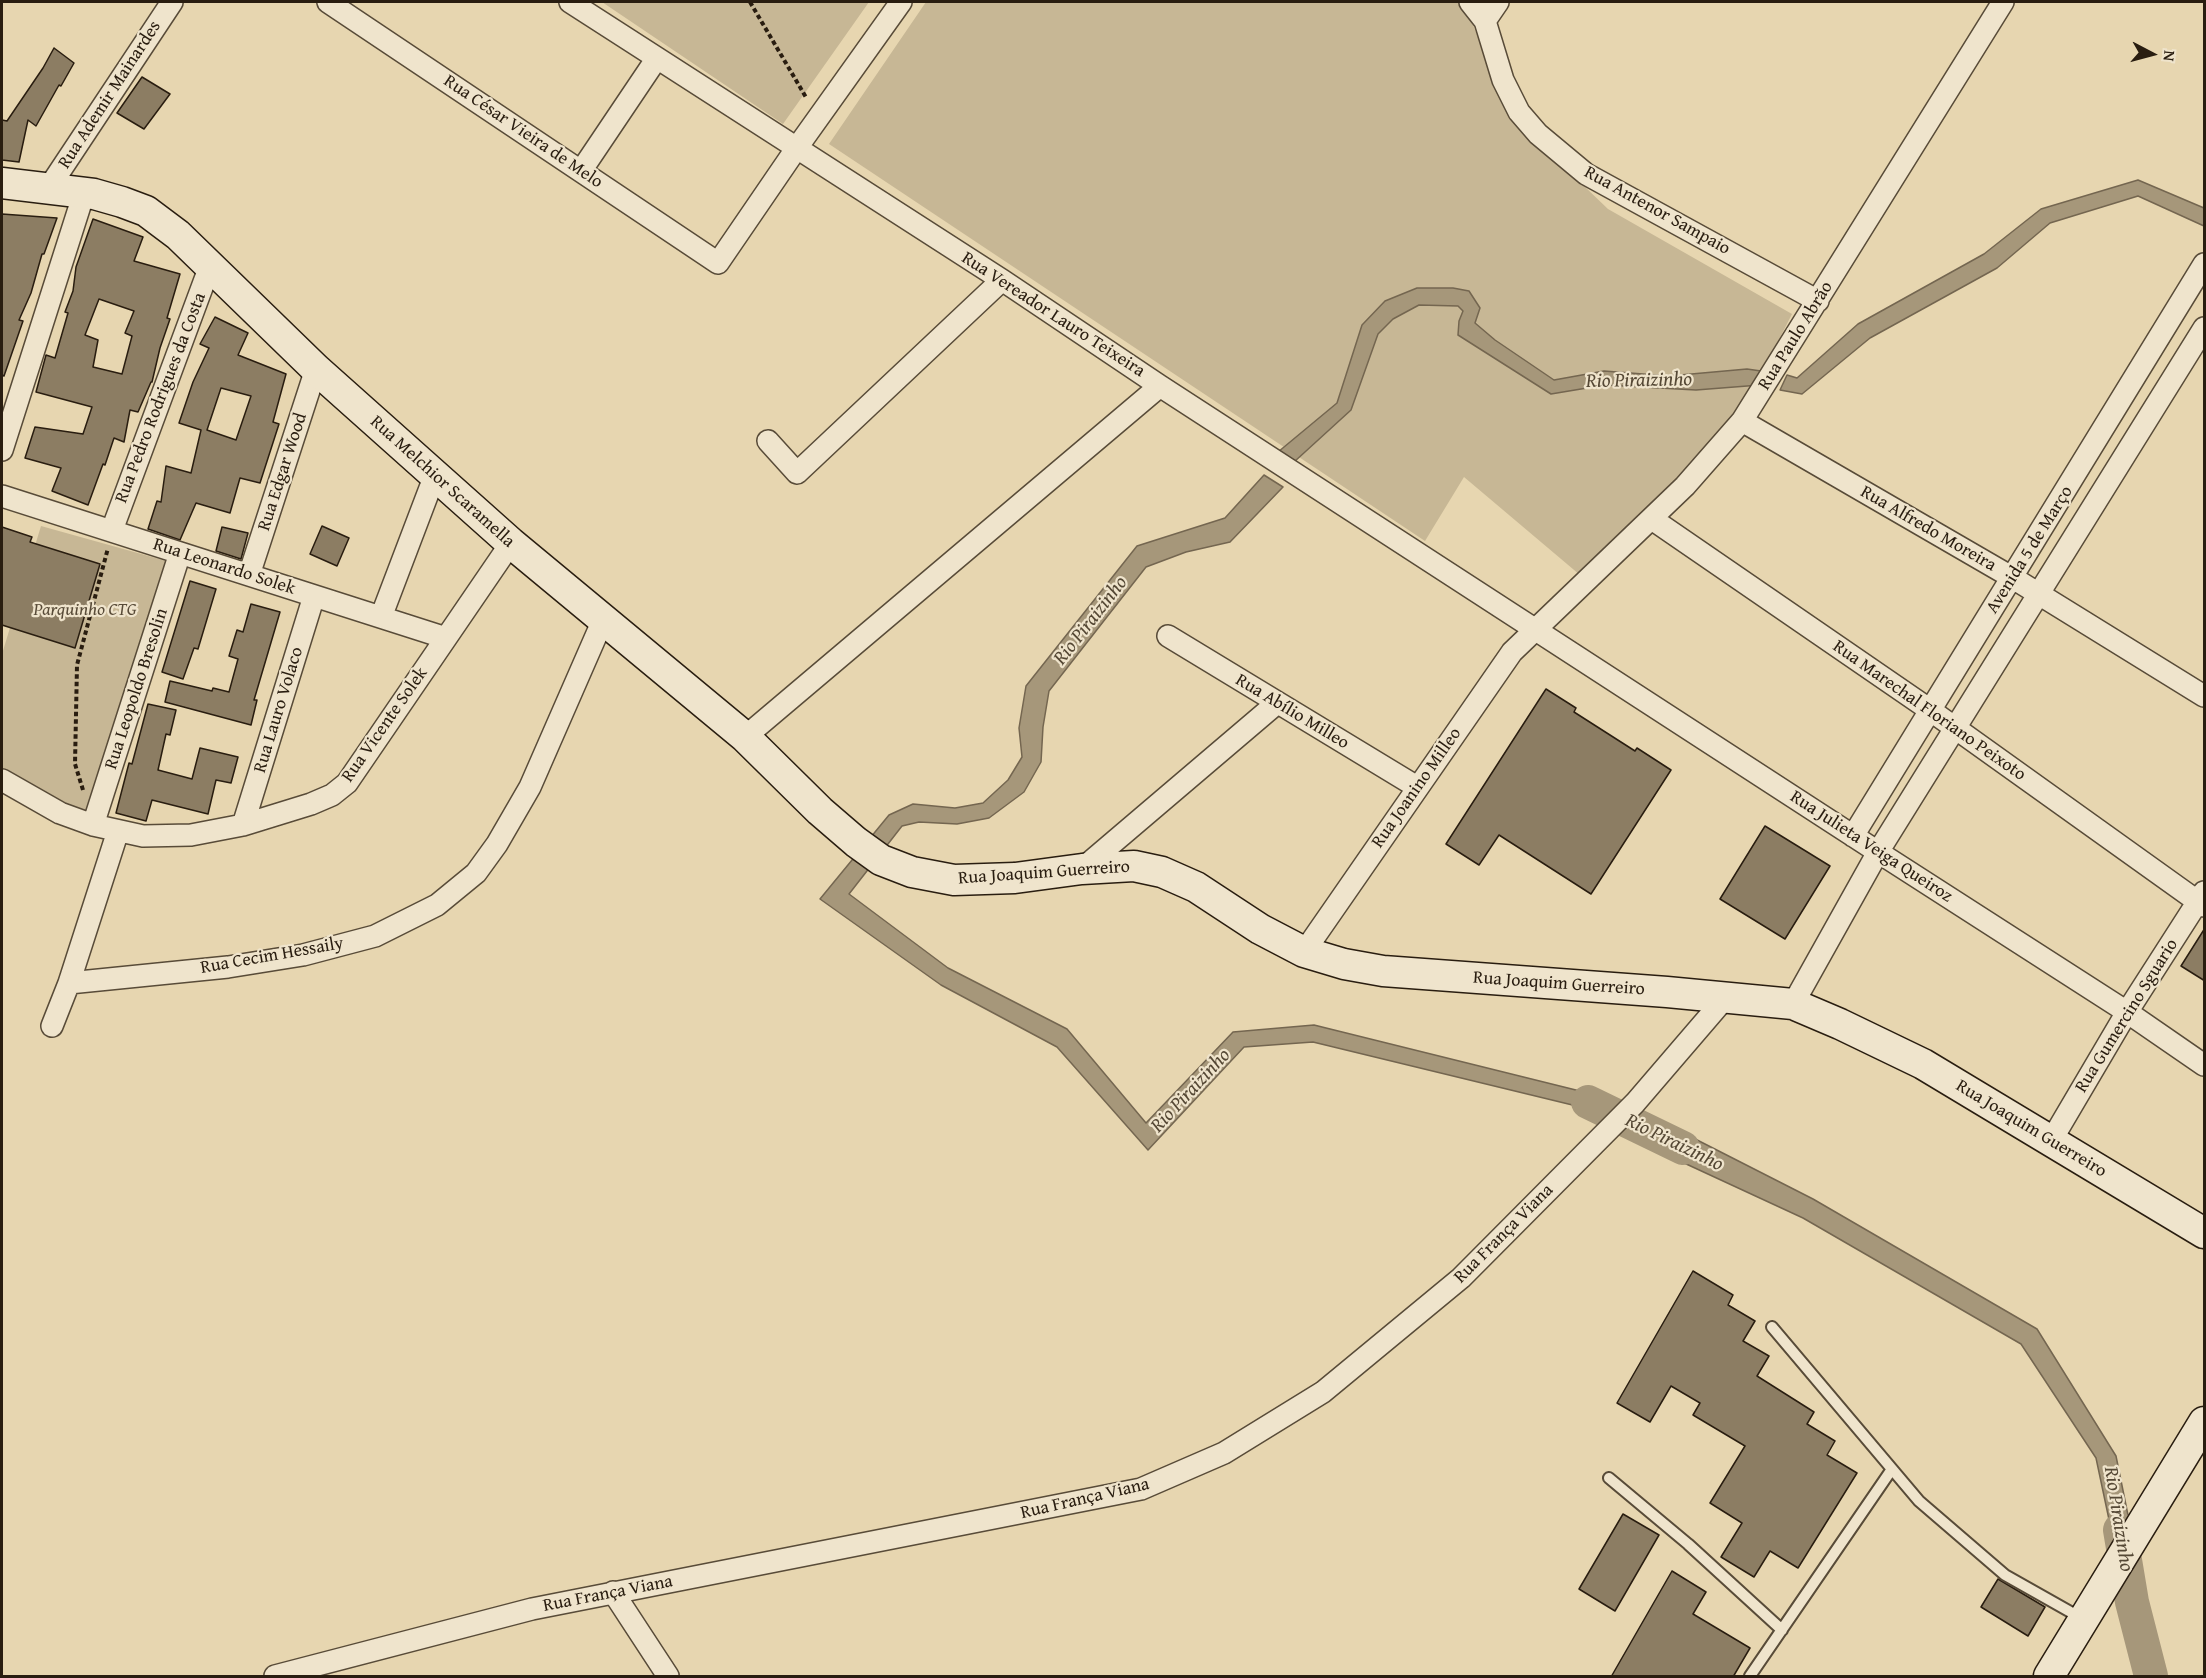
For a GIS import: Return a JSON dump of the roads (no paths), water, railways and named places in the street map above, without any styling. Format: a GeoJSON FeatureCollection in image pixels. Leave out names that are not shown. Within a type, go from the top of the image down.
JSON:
{"type":"FeatureCollection","features":[{"type":"Feature","properties":{"kind":"street","name":"Rua Ademir Mainardes"},"geometry":{"type":"LineString","coordinates":[[48,189],[172,2]]}},
{"type":"Feature","properties":{"kind":"street","name":"Rua César Vieira de Melo"},"geometry":{"type":"LineString","coordinates":[[328,2],[718,263],[796,149]]}},
{"type":"Feature","properties":{"kind":"street","name":"Rua Vereador Lauro Teixeira"},"geometry":{"type":"LineString","coordinates":[[570,2],[1002,280],[1160,386],[1536,630]]}},
{"type":"Feature","properties":{"kind":"street"},"geometry":{"type":"LineString","coordinates":[[796,149],[901,2]]}},
{"type":"Feature","properties":{"kind":"street","name":"Rua Antenor Sampaio"},"geometry":{"type":"LineString","coordinates":[[1470,2],[1485,21],[1503,80],[1519,112],[1538,134],[1586,174],[1818,301]]}},
{"type":"Feature","properties":{"kind":"street"},"geometry":{"type":"LineString","coordinates":[[1485,21],[1498,2]]}},
{"type":"Feature","properties":{"kind":"street","name":"Rua Paulo Abrão"},"geometry":{"type":"LineString","coordinates":[[1536,630],[1685,486],[1742,422],[2003,2]]}},
{"type":"Feature","properties":{"kind":"street"},"geometry":{"type":"LineString","coordinates":[[581,171],[657,58]]}},
{"type":"Feature","properties":{"kind":"street","name":"Rua Melchior Scaramella"},"geometry":{"type":"LineString","coordinates":[[2,183],[84,193],[122,202],[146,211],[178,235],[316,369],[511,543],[745,737],[856,843]]}},
{"type":"Feature","properties":{"kind":"street"},"geometry":{"type":"LineString","coordinates":[[2,450],[84,193]]}},
{"type":"Feature","properties":{"kind":"street","name":"Avenida 5 de Março"},"geometry":{"type":"LineString","coordinates":[[1853,836],[2205,264]]}},
{"type":"Feature","properties":{"kind":"street","name":"Rua Pedro Rodrigues da Costa"},"geometry":{"type":"LineString","coordinates":[[112,530],[210,266]]}},
{"type":"Feature","properties":{"kind":"street"},"geometry":{"type":"LineString","coordinates":[[768,441],[797,473],[1002,280]]}},
{"type":"Feature","properties":{"kind":"street","name":"Avenida 5 de Março"},"geometry":{"type":"LineString","coordinates":[[1793,1004],[1878,852],[2205,328]]}},
{"type":"Feature","properties":{"kind":"street"},"geometry":{"type":"LineString","coordinates":[[2162,334],[2191,350]]}},
{"type":"Feature","properties":{"kind":"street","name":"Rua Edgar Wood"},"geometry":{"type":"LineString","coordinates":[[249,575],[316,369]]}},
{"type":"Feature","properties":{"kind":"street"},"geometry":{"type":"LineString","coordinates":[[745,737],[1160,386]]}},
{"type":"Feature","properties":{"kind":"street","name":"Rua Alfredo Moreira"},"geometry":{"type":"LineString","coordinates":[[1742,422],[2013,578],[2205,696]]}},
{"type":"Feature","properties":{"kind":"street"},"geometry":{"type":"LineString","coordinates":[[381,617],[435,475]]}},
{"type":"Feature","properties":{"kind":"street","name":"Rua Leonardo Solek"},"geometry":{"type":"LineString","coordinates":[[2,496],[446,638]]}},
{"type":"Feature","properties":{"kind":"street","name":"Rua Marechal Floriano Peixoto"},"geometry":{"type":"LineString","coordinates":[[1652,519],[2202,900]]}},
{"type":"Feature","properties":{"kind":"street","name":"Rua Vicente Solek"},"geometry":{"type":"LineString","coordinates":[[2,780],[60,813],[93,825],[143,836],[191,835],[243,825],[311,804],[332,795],[347,783],[511,543]]}},
{"type":"Feature","properties":{"kind":"street","name":"Rua Leopoldo Bresolin"},"geometry":{"type":"LineString","coordinates":[[93,825],[180,553]]}},
{"type":"Feature","properties":{"kind":"street","name":"Rua Lauro Volaco"},"geometry":{"type":"LineString","coordinates":[[243,825],[314,596]]}},
{"type":"Feature","properties":{"kind":"street","name":"Rua Cecim Hessaily"},"geometry":{"type":"LineString","coordinates":[[69,983],[228,967],[303,955],[375,936],[437,904],[476,873],[498,844],[530,787],[603,620]]}},
{"type":"Feature","properties":{"kind":"street","name":"Rua Joanino Milleo"},"geometry":{"type":"LineString","coordinates":[[1304,952],[1512,652],[1536,630]]}},
{"type":"Feature","properties":{"kind":"street","name":"Rua Julieta Veiga Queiroz"},"geometry":{"type":"LineString","coordinates":[[1536,630],[2127,1012],[2205,1065]]}},
{"type":"Feature","properties":{"kind":"street","name":"Rua Abílio Milleo"},"geometry":{"type":"LineString","coordinates":[[1168,636],[1417,787]]}},
{"type":"Feature","properties":{"kind":"street"},"geometry":{"type":"LineString","coordinates":[[1082,868],[1278,703]]}},
{"type":"Feature","properties":{"kind":"street"},"geometry":{"type":"LineString","coordinates":[[52,1026],[69,983],[118,831]]}},
{"type":"Feature","properties":{"kind":"street","name":"Rua Joaquim Guerreiro"},"geometry":{"type":"LineString","coordinates":[[856,843],[881,860],[912,872],[954,880],[1015,878],[1082,868],[1134,866],[1162,872],[1196,887],[1260,929],[1304,952],[1344,964],[1383,971],[1793,1004],[1923,1064],[2205,1233]]}},
{"type":"Feature","properties":{"kind":"street","name":"Rua Gumercino Sguario"},"geometry":{"type":"LineString","coordinates":[[2051,1141],[2127,1012],[2202,900]]}},
{"type":"Feature","properties":{"kind":"street","name":"Rua França Viana"},"geometry":{"type":"LineString","coordinates":[[275,1677],[532,1609],[1141,1489],[1224,1453],[1323,1392],[1461,1278],[1635,1103],[1726,997]]}},
{"type":"Feature","properties":{"kind":"street"},"geometry":{"type":"LineString","coordinates":[[2049,1677],[2205,1422]]}},
{"type":"Feature","properties":{"kind":"street"},"geometry":{"type":"LineString","coordinates":[[613,1592],[668,1677]]}},
{"type":"Feature","properties":{"kind":"lane"},"geometry":{"type":"LineString","coordinates":[[1772,1327],[1919,1501],[2005,1575],[2083,1619]]}},
{"type":"Feature","properties":{"kind":"lane"},"geometry":{"type":"LineString","coordinates":[[1750,1677],[1892,1469]]}},
{"type":"Feature","properties":{"kind":"lane"},"geometry":{"type":"LineString","coordinates":[[1609,1478],[1688,1544],[1782,1630]]}},
{"type":"Feature","properties":{"kind":"water"},"geometry":{"type":"Polygon","coordinates":[[[2138,180],[2204,208],[2204,226],[2138,196],[2050,223],[1997,268],[1870,338],[1802,394],[1780,390],[1787,375],[1797,378],[1858,324],[1984,254],[2041,209],[2138,180]]]}},
{"type":"Feature","properties":{"kind":"water"},"geometry":{"type":"Polygon","coordinates":[[[1417,288],[1453,288],[1469,291],[1480,308],[1475,323],[1495,340],[1554,380],[1604,371],[1669,376],[1747,369],[1768,372],[1760,385],[1696,390],[1605,385],[1551,394],[1458,335],[1459,321],[1463,311],[1458,306],[1419,305],[1393,319],[1378,334],[1351,410],[1294,462],[1278,452],[1337,403],[1362,325],[1385,301],[1417,288]]]}},
{"type":"Feature","properties":{"kind":"water"},"geometry":{"type":"Polygon","coordinates":[[[1264,475],[1283,487],[1230,542],[1186,552],[1146,567],[1049,691],[1043,727],[1041,762],[1024,792],[989,818],[957,824],[919,822],[902,826],[849,894],[948,968],[1067,1029],[1146,1123],[1233,1032],[1314,1025],[1596,1095],[1624,1111],[1616,1123],[1593,1110],[1313,1042],[1244,1047],[1148,1150],[1057,1047],[941,985],[820,899],[889,815],[913,804],[955,808],[983,803],[1008,780],[1022,757],[1019,728],[1026,686],[1137,546],[1225,518],[1264,475]]]}},
{"type":"Feature","properties":{"kind":"water"},"geometry":{"type":"Polygon","coordinates":[[[1650,1116],[1813,1199],[2037,1329],[2116,1456],[2130,1525],[2115,1548],[2096,1458],[2021,1344],[1803,1218],[1630,1138],[1650,1116]]]}},
{"type":"Feature","properties":{"kind":"water"},"geometry":{"type":"Polygon","coordinates":[[[2137,1575],[2163,1676],[2140,1676],[2118,1595],[2137,1575]]]}},
{"type":"Feature","properties":{"kind":"waterway","name":"Rio Piraizinho"},"geometry":{"type":"LineString","coordinates":[[1588,1102],[1683,1148]]}},
{"type":"Feature","properties":{"kind":"waterway","name":"Rio Piraizinho"},"geometry":{"type":"LineString","coordinates":[[2120,1530],[2132,1602],[2151,1676]]}},
{"type":"Feature","properties":{"kind":"park label","name":"Parquinho CTG"},"geometry":{"type":"Point","coordinates":[85,610]}}]}
